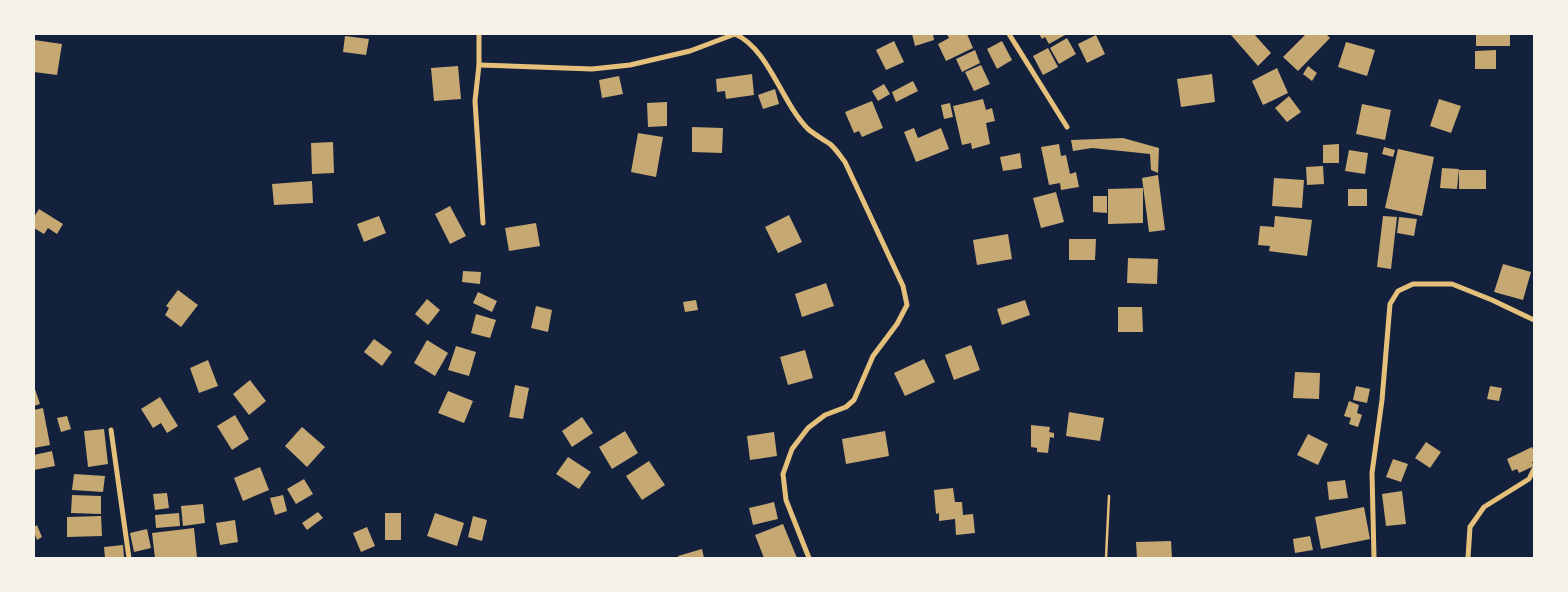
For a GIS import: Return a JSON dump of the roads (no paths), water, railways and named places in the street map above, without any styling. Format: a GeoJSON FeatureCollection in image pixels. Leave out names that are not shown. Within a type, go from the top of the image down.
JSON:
{"type":"FeatureCollection","features":[{"type":"Feature","properties":{"kind":"street"},"geometry":{"type":"LineString","coordinates":[[479,34],[479,65],[475,101],[483,223]]}},
{"type":"Feature","properties":{"kind":"street"},"geometry":{"type":"LineString","coordinates":[[479,65],[592,69],[630,65],[690,51],[735,34],[752,44],[785,98],[808,128],[832,146],[846,162],[903,286],[907,305],[873,356],[854,400],[846,406],[825,415],[808,428],[792,449],[783,474],[786,500],[809,558]]}},
{"type":"Feature","properties":{"kind":"street"},"geometry":{"type":"LineString","coordinates":[[1009,34],[1067,127]]}},
{"type":"Feature","properties":{"kind":"street"},"geometry":{"type":"LineString","coordinates":[[1374,558],[1372,474],[1382,400],[1390,304],[1398,291],[1413,284],[1452,284],[1534,320]]}},
{"type":"Feature","properties":{"kind":"street"},"geometry":{"type":"LineString","coordinates":[[111,430],[129,558]]}},
{"type":"Feature","properties":{"kind":"street"},"geometry":{"type":"LineString","coordinates":[[1468,558],[1470,527],[1484,507],[1529,479],[1534,469]]}}]}
